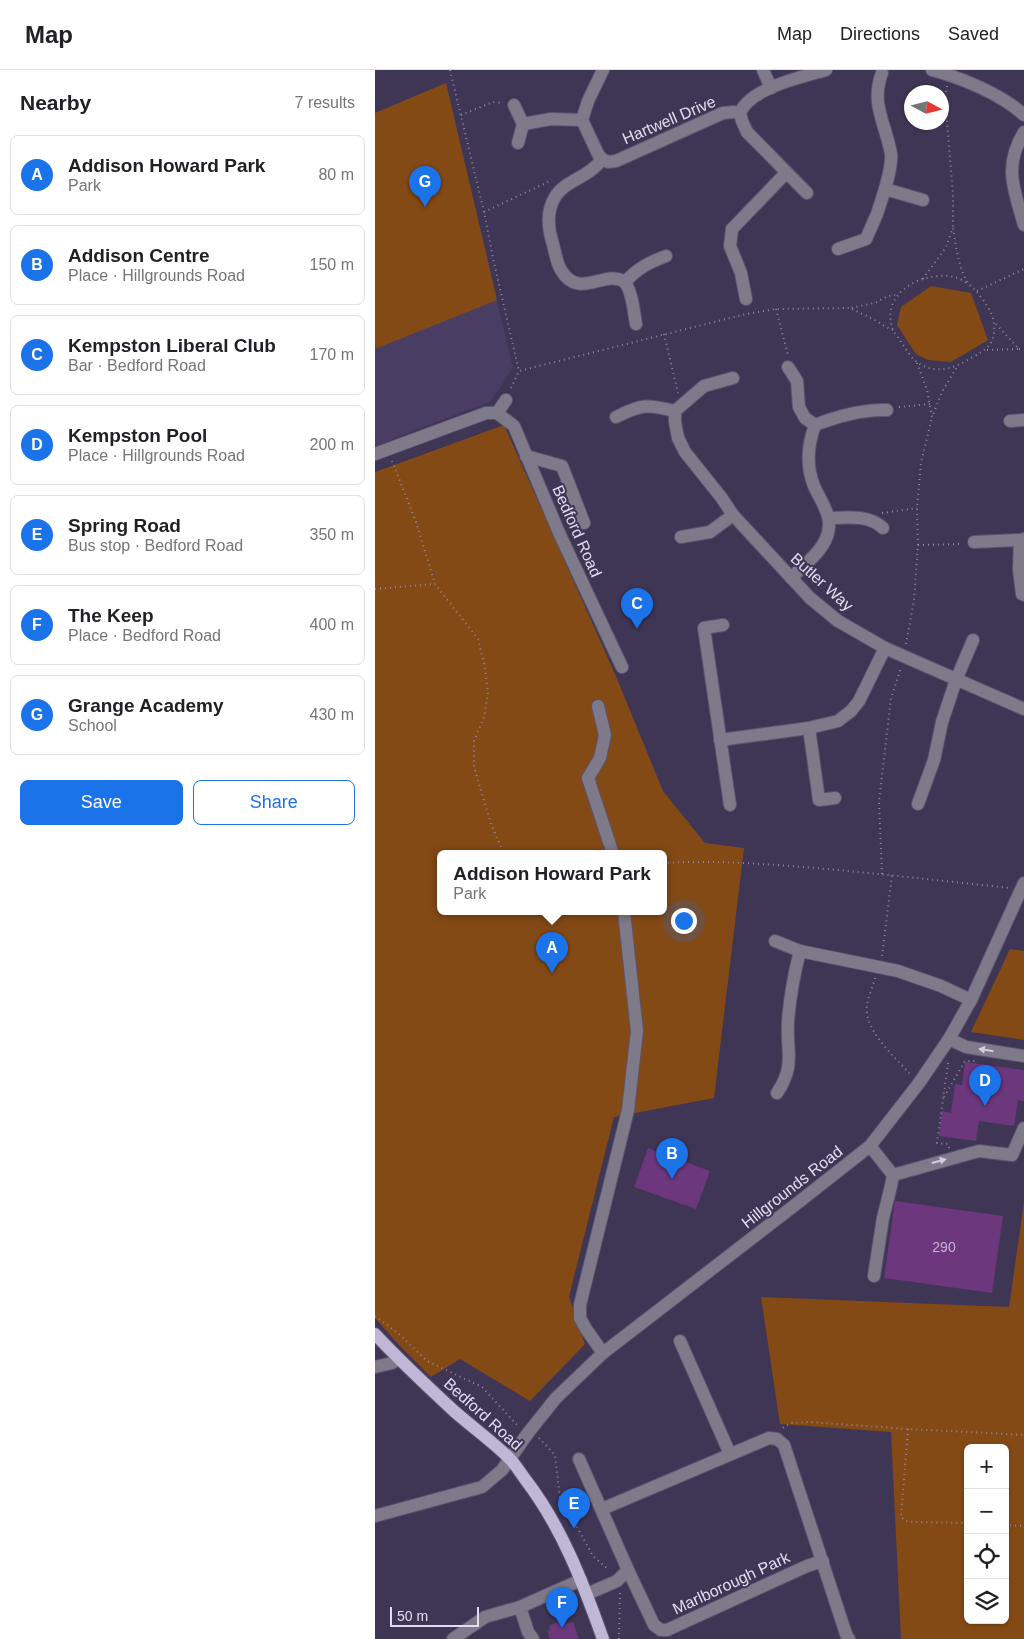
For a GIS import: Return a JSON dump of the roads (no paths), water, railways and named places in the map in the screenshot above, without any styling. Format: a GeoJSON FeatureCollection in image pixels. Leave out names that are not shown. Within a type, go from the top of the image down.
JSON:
{"type":"FeatureCollection","features":[{"type":"Feature","properties":{"kind":"main road","name":"Bedford Road"},"geometry":{"type":"LineString","coordinates":[[375,1334],[398,1358],[509,1459],[538,1496],[553,1520],[581,1580],[603,1639]]}},
{"type":"Feature","properties":{"kind":"street"},"geometry":{"type":"LineString","coordinates":[[603,70],[588,101],[582,120],[602,159],[597,167],[589,173],[563,186],[550,207],[548,220],[560,270],[567,278],[578,283],[591,284],[608,279],[617,279],[625,282],[630,290],[636,324]]}},
{"type":"Feature","properties":{"kind":"street"},"geometry":{"type":"LineString","coordinates":[[763,70],[771,88]]}},
{"type":"Feature","properties":{"kind":"street","name":"Hartwell Drive"},"geometry":{"type":"LineString","coordinates":[[602,159],[608,162],[617,161],[723,113],[740,113],[743,106],[752,98],[771,88],[826,70]]}},
{"type":"Feature","properties":{"kind":"street"},"geometry":{"type":"LineString","coordinates":[[932,70],[949,75],[995,96],[1013,106],[1024,116]]}},
{"type":"Feature","properties":{"kind":"street"},"geometry":{"type":"LineString","coordinates":[[838,249],[866,239],[877,214],[890,171],[891,156],[878,105],[880,71]]}},
{"type":"Feature","properties":{"kind":"street"},"geometry":{"type":"LineString","coordinates":[[514,105],[523,124],[517,143]]}},
{"type":"Feature","properties":{"kind":"street"},"geometry":{"type":"LineString","coordinates":[[740,113],[747,132],[807,193]]}},
{"type":"Feature","properties":{"kind":"street"},"geometry":{"type":"LineString","coordinates":[[523,124],[551,119],[582,120]]}},
{"type":"Feature","properties":{"kind":"street"},"geometry":{"type":"LineString","coordinates":[[1024,132],[1017,145],[1011,171],[1024,225]]}},
{"type":"Feature","properties":{"kind":"street"},"geometry":{"type":"LineString","coordinates":[[746,299],[741,274],[730,246],[729,238],[732,229],[786,172]]}},
{"type":"Feature","properties":{"kind":"street"},"geometry":{"type":"LineString","coordinates":[[885,189],[923,200]]}},
{"type":"Feature","properties":{"kind":"street"},"geometry":{"type":"LineString","coordinates":[[625,282],[644,265],[666,256]]}},
{"type":"Feature","properties":{"kind":"street"},"geometry":{"type":"LineString","coordinates":[[788,367],[797,381],[799,407],[805,418],[815,425]]}},
{"type":"Feature","properties":{"kind":"street"},"geometry":{"type":"LineString","coordinates":[[616,418],[634,408],[652,406],[675,411],[704,386],[733,378]]}},
{"type":"Feature","properties":{"kind":"street"},"geometry":{"type":"LineString","coordinates":[[375,454],[486,413],[497,413],[506,400]]}},
{"type":"Feature","properties":{"kind":"street"},"geometry":{"type":"LineString","coordinates":[[791,578],[818,550],[829,530],[829,518],[825,504],[814,485],[808,460],[810,438],[815,425],[869,405],[887,410]]}},
{"type":"Feature","properties":{"kind":"street","name":"Butler Way"},"geometry":{"type":"LineString","coordinates":[[675,411],[678,438],[685,452],[733,515],[810,598],[838,621],[885,648],[1024,709]]}},
{"type":"Feature","properties":{"kind":"street","name":"Bedford Road"},"geometry":{"type":"LineString","coordinates":[[497,413],[514,426],[560,535],[622,667]]}},
{"type":"Feature","properties":{"kind":"street"},"geometry":{"type":"LineString","coordinates":[[1010,421],[1024,420]]}},
{"type":"Feature","properties":{"kind":"street"},"geometry":{"type":"LineString","coordinates":[[526,456],[562,466],[584,523]]}},
{"type":"Feature","properties":{"kind":"street"},"geometry":{"type":"LineString","coordinates":[[681,537],[710,532],[733,515]]}},
{"type":"Feature","properties":{"kind":"street"},"geometry":{"type":"LineString","coordinates":[[829,518],[862,518],[879,521]]}},
{"type":"Feature","properties":{"kind":"street"},"geometry":{"type":"LineString","coordinates":[[974,542],[1022,539],[1019,569],[1022,594],[1024,595]]}},
{"type":"Feature","properties":{"kind":"street"},"geometry":{"type":"LineString","coordinates":[[723,625],[704,628],[730,804]]}},
{"type":"Feature","properties":{"kind":"street"},"geometry":{"type":"LineString","coordinates":[[918,804],[934,760],[942,722],[956,680],[973,640]]}},
{"type":"Feature","properties":{"kind":"street"},"geometry":{"type":"LineString","coordinates":[[720,740],[809,728],[838,721],[851,711],[859,701],[885,648]]}},
{"type":"Feature","properties":{"kind":"street"},"geometry":{"type":"LineString","coordinates":[[598,706],[605,735],[599,758],[589,778],[612,850]]}},
{"type":"Feature","properties":{"kind":"street"},"geometry":{"type":"LineString","coordinates":[[809,728],[819,800],[835,798]]}},
{"type":"Feature","properties":{"kind":"street","name":"Hillgrounds Road"},"geometry":{"type":"LineString","coordinates":[[375,1516],[482,1487],[502,1470],[528,1432],[557,1398],[603,1353],[870,1146],[919,1084],[949,1039],[971,1000],[1023,887]]}},
{"type":"Feature","properties":{"kind":"street"},"geometry":{"type":"LineString","coordinates":[[603,1353],[580,1318],[580,1305],[628,1110],[637,1030],[623,915]]}},
{"type":"Feature","properties":{"kind":"street"},"geometry":{"type":"LineString","coordinates":[[775,941],[800,951],[898,971],[941,986],[971,1000]]}},
{"type":"Feature","properties":{"kind":"street"},"geometry":{"type":"LineString","coordinates":[[777,1093],[787,1074],[790,1059],[788,1024],[792,988],[800,951]]}},
{"type":"Feature","properties":{"kind":"street"},"geometry":{"type":"LineString","coordinates":[[949,1039],[966,1047],[1024,1056]]}},
{"type":"Feature","properties":{"kind":"street"},"geometry":{"type":"LineString","coordinates":[[893,1176],[979,1151],[1012,1155],[1024,1128]]}},
{"type":"Feature","properties":{"kind":"street"},"geometry":{"type":"LineString","coordinates":[[870,1146],[893,1176],[883,1218],[874,1276]]}},
{"type":"Feature","properties":{"kind":"street"},"geometry":{"type":"LineString","coordinates":[[680,1341],[730,1454]]}},
{"type":"Feature","properties":{"kind":"street"},"geometry":{"type":"LineString","coordinates":[[375,1367],[393,1364],[398,1358]]}},
{"type":"Feature","properties":{"kind":"street"},"geometry":{"type":"LineString","coordinates":[[602,1509],[769,1438],[777,1439],[784,1445],[823,1561],[844,1637]]}},
{"type":"Feature","properties":{"kind":"street","name":"Marlborough Park"},"geometry":{"type":"LineString","coordinates":[[579,1459],[654,1625],[661,1630],[667,1630],[807,1566],[823,1561]]}},
{"type":"Feature","properties":{"kind":"street"},"geometry":{"type":"LineString","coordinates":[[587,1594],[617,1581],[628,1570]]}},
{"type":"Feature","properties":{"kind":"street"},"geometry":{"type":"LineString","coordinates":[[460,1637],[485,1618],[520,1607],[581,1580]]}},
{"type":"Feature","properties":{"kind":"street"},"geometry":{"type":"LineString","coordinates":[[520,1607],[528,1632],[533,1639]]}},
{"type":"Feature","properties":{"kind":"place","name":"Grange Academy"},"geometry":{"type":"Point","coordinates":[425,207]}},
{"type":"Feature","properties":{"kind":"place","name":"Kempston Liberal Club"},"geometry":{"type":"Point","coordinates":[637,629]}},
{"type":"Feature","properties":{"kind":"place","name":"Addison Howard Park"},"geometry":{"type":"Point","coordinates":[552,973]}},
{"type":"Feature","properties":{"kind":"place","name":"Kempston Pool"},"geometry":{"type":"Point","coordinates":[985,1106]}},
{"type":"Feature","properties":{"kind":"place","name":"Addison Centre"},"geometry":{"type":"Point","coordinates":[672,1179]}},
{"type":"Feature","properties":{"kind":"place","name":"Spring Road"},"geometry":{"type":"Point","coordinates":[574,1529]}},
{"type":"Feature","properties":{"kind":"place","name":"The Keep"},"geometry":{"type":"Point","coordinates":[562,1628]}}]}
